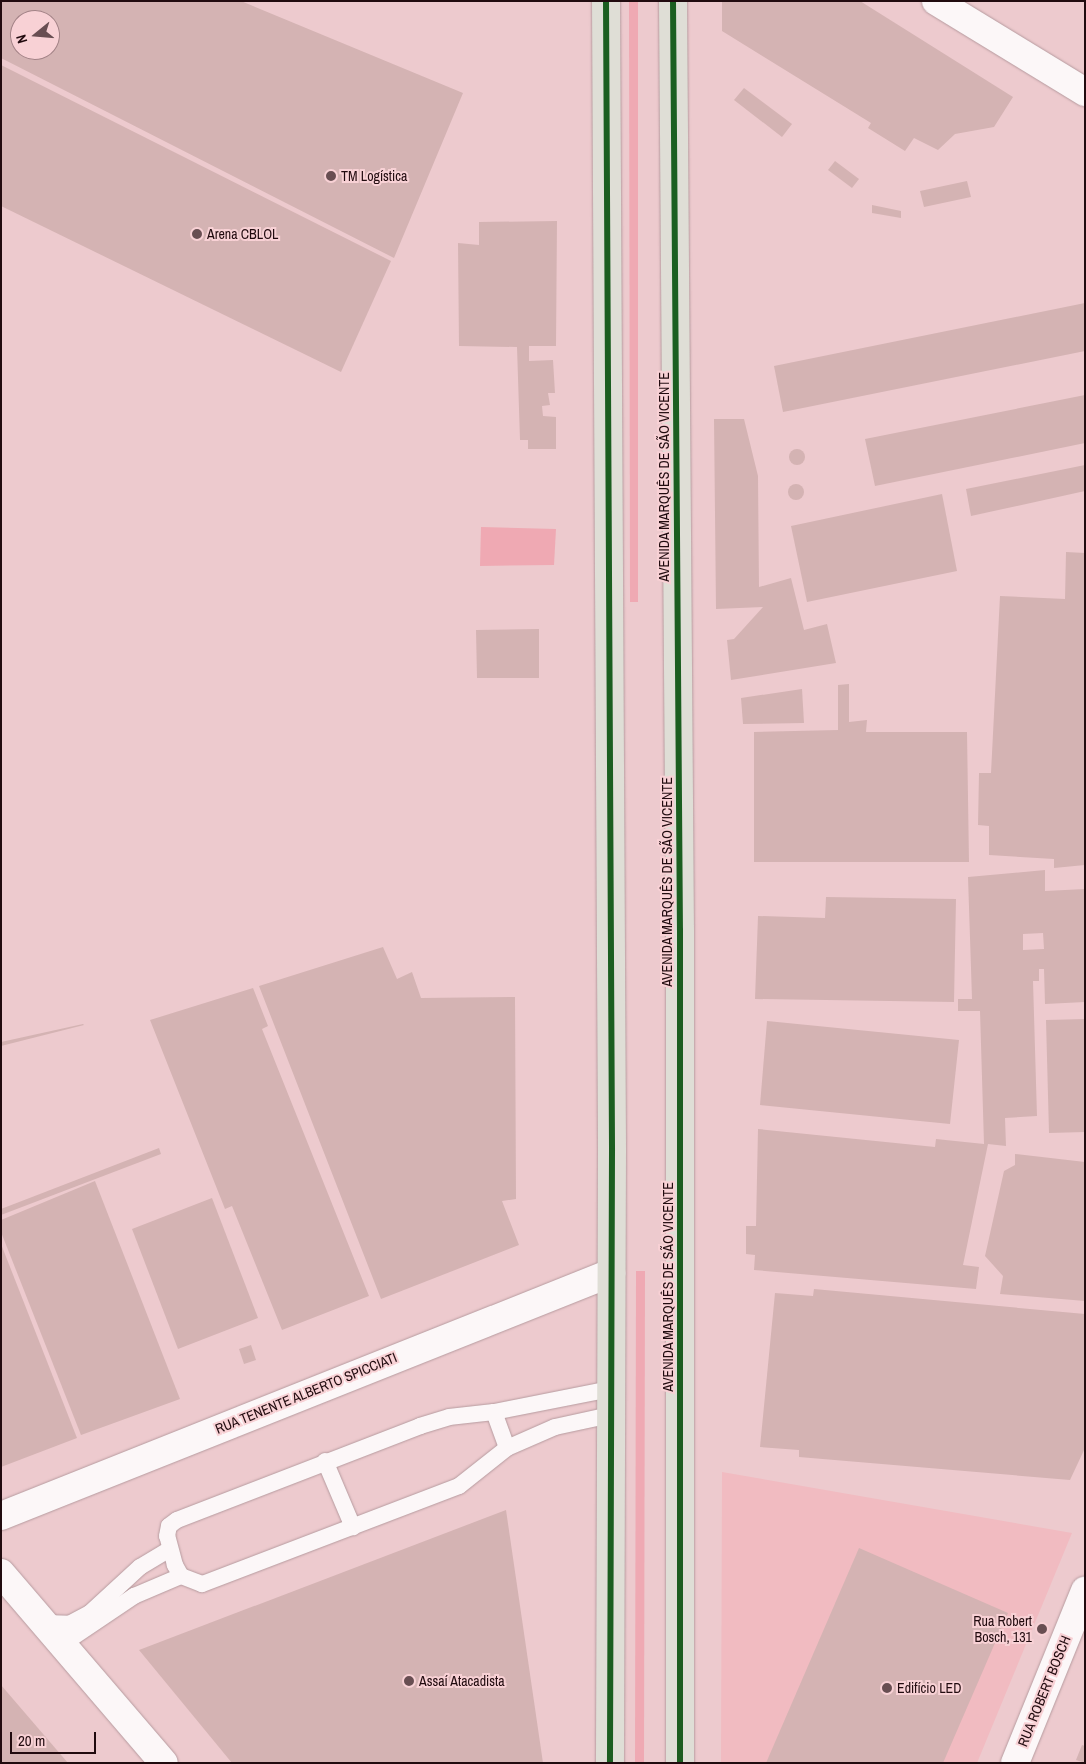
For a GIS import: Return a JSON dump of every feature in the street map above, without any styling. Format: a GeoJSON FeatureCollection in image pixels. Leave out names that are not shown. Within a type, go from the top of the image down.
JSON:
{"type":"FeatureCollection","features":[{"type":"Feature","properties":{"kind":"main road"},"geometry":{"type":"LineString","coordinates":[[606,1],[611,1273],[610,1763]]}},
{"type":"Feature","properties":{"kind":"main road","name":"AVENIDA MARQUÊS DE SÃO VICENTE"},"geometry":{"type":"LineString","coordinates":[[673,1],[680,930],[680,1763]]}},
{"type":"Feature","properties":{"kind":"street"},"geometry":{"type":"LineString","coordinates":[[936,1],[1085,92]]}},
{"type":"Feature","properties":{"kind":"street","name":"RUA TENENTE ALBERTO SPICCIATI"},"geometry":{"type":"LineString","coordinates":[[1,1516],[611,1273]]}},
{"type":"Feature","properties":{"kind":"street"},"geometry":{"type":"LineString","coordinates":[[1,1573],[164,1763]]}},
{"type":"Feature","properties":{"kind":"street","name":"RUA ROBERT BOSCH"},"geometry":{"type":"LineString","coordinates":[[1015,1763],[1085,1591]]}},
{"type":"Feature","properties":{"kind":"lane"},"geometry":{"type":"LineString","coordinates":[[610,1402],[507,1448],[459,1486],[202,1584],[181,1576],[168,1550],[169,1526],[177,1520],[325,1461],[450,1417],[610,1402]]}},
{"type":"Feature","properties":{"kind":"lane"},"geometry":{"type":"LineString","coordinates":[[494,1412],[507,1448]]}},
{"type":"Feature","properties":{"kind":"lane"},"geometry":{"type":"LineString","coordinates":[[325,1461],[353,1527]]}},
{"type":"Feature","properties":{"kind":"lane"},"geometry":{"type":"LineString","coordinates":[[45,1623],[68,1624],[90,1613],[140,1567],[168,1550]]}},
{"type":"Feature","properties":{"kind":"lane"},"geometry":{"type":"LineString","coordinates":[[63,1644],[134,1596],[181,1576]]}},
{"type":"Feature","properties":{"kind":"shaded area"},"geometry":{"type":"Polygon","coordinates":[[[629,1],[638,1],[638,602],[630,602],[629,1]]]}},
{"type":"Feature","properties":{"kind":"shaded area"},"geometry":{"type":"Polygon","coordinates":[[[481,527],[556,529],[554,565],[480,566],[481,527]]]}},
{"type":"Feature","properties":{"kind":"shaded area"},"geometry":{"type":"Polygon","coordinates":[[[636,1271],[645,1271],[644,1763],[635,1763],[636,1271]]]}},
{"type":"Feature","properties":{"kind":"shaded area"},"geometry":{"type":"Polygon","coordinates":[[[722,1472],[1072,1533],[977,1763],[721,1763],[722,1472]]]}},
{"type":"Feature","properties":{"kind":"building","name":"TM Logística"},"geometry":{"type":"Polygon","coordinates":[[[1,1],[241,1],[463,93],[394,258],[1,58],[1,1]]]}},
{"type":"Feature","properties":{"kind":"building"},"geometry":{"type":"Polygon","coordinates":[[[722,1],[860,1],[1013,97],[994,127],[955,134],[938,150],[914,138],[905,151],[868,128],[871,123],[722,31],[722,1]]]}},
{"type":"Feature","properties":{"kind":"building","name":"Arena CBLOL"},"geometry":{"type":"Polygon","coordinates":[[[1,65],[391,261],[341,372],[1,206],[1,65]]]}},
{"type":"Feature","properties":{"kind":"building"},"geometry":{"type":"Polygon","coordinates":[[[744,88],[792,124],[782,137],[734,100],[744,88]]]}},
{"type":"Feature","properties":{"kind":"building"},"geometry":{"type":"Polygon","coordinates":[[[835,161],[859,179],[852,188],[828,170],[835,161]]]}},
{"type":"Feature","properties":{"kind":"building"},"geometry":{"type":"Polygon","coordinates":[[[967,181],[971,197],[924,207],[920,191],[967,181]]]}},
{"type":"Feature","properties":{"kind":"building"},"geometry":{"type":"Polygon","coordinates":[[[872,205],[901,211],[901,218],[872,213],[872,205]]]}},
{"type":"Feature","properties":{"kind":"building"},"geometry":{"type":"Polygon","coordinates":[[[557,221],[556,346],[529,346],[529,361],[553,360],[555,393],[548,393],[550,405],[542,406],[543,416],[556,417],[556,449],[528,449],[528,440],[520,440],[517,347],[459,346],[458,243],[479,245],[479,222],[557,221]]]}},
{"type":"Feature","properties":{"kind":"building"},"geometry":{"type":"Polygon","coordinates":[[[1085,303],[1085,351],[783,412],[774,366],[1085,303]]]}},
{"type":"Feature","properties":{"kind":"building"},"geometry":{"type":"Polygon","coordinates":[[[1085,395],[1085,443],[875,486],[865,439],[1085,395]]]}},
{"type":"Feature","properties":{"kind":"building"},"geometry":{"type":"Polygon","coordinates":[[[714,419],[744,419],[758,476],[759,587],[791,578],[804,630],[827,624],[836,663],[731,680],[727,640],[734,639],[763,607],[716,609],[714,419]]]}},
{"type":"Feature","properties":{"kind":"building"},"geometry":{"type":"Polygon","coordinates":[[[797,449],[805,457],[797,465],[789,457],[797,449]]]}},
{"type":"Feature","properties":{"kind":"building"},"geometry":{"type":"Polygon","coordinates":[[[1085,465],[1085,491],[971,516],[966,489],[1085,465]]]}},
{"type":"Feature","properties":{"kind":"building"},"geometry":{"type":"Polygon","coordinates":[[[796,484],[804,492],[796,500],[788,492],[796,484]]]}},
{"type":"Feature","properties":{"kind":"building"},"geometry":{"type":"Polygon","coordinates":[[[942,494],[957,571],[807,602],[791,526],[942,494]]]}},
{"type":"Feature","properties":{"kind":"building"},"geometry":{"type":"Polygon","coordinates":[[[1066,552],[1085,553],[1085,865],[1054,868],[1054,859],[989,855],[989,826],[978,825],[979,773],[991,773],[1000,596],[1065,599],[1066,552]]]}},
{"type":"Feature","properties":{"kind":"building"},"geometry":{"type":"Polygon","coordinates":[[[539,629],[539,678],[477,678],[476,630],[539,629]]]}},
{"type":"Feature","properties":{"kind":"building"},"geometry":{"type":"Polygon","coordinates":[[[849,684],[849,722],[867,720],[866,732],[967,732],[969,862],[754,862],[754,732],[838,730],[838,685],[849,684]]]}},
{"type":"Feature","properties":{"kind":"building"},"geometry":{"type":"Polygon","coordinates":[[[802,689],[804,723],[743,724],[741,698],[802,689]]]}},
{"type":"Feature","properties":{"kind":"building"},"geometry":{"type":"Polygon","coordinates":[[[1045,870],[1045,891],[1085,889],[1085,1002],[1045,1004],[1044,969],[1039,969],[1039,981],[1033,981],[1037,1116],[1005,1118],[1006,1146],[988,1144],[963,1265],[979,1267],[976,1289],[754,1270],[755,1255],[746,1254],[746,1226],[756,1226],[758,1129],[935,1147],[936,1139],[984,1144],[980,1011],[958,1011],[958,999],[972,999],[968,877],[1045,870]],[[1043,933],[1023,934],[1023,950],[1044,949],[1043,933]]]}},
{"type":"Feature","properties":{"kind":"building"},"geometry":{"type":"Polygon","coordinates":[[[826,897],[956,899],[954,1002],[755,999],[758,916],[825,918],[826,897]]]}},
{"type":"Feature","properties":{"kind":"building"},"geometry":{"type":"Polygon","coordinates":[[[383,947],[397,979],[412,972],[421,998],[515,997],[516,1199],[502,1201],[519,1245],[381,1299],[259,986],[383,947]]]}},
{"type":"Feature","properties":{"kind":"building"},"geometry":{"type":"Polygon","coordinates":[[[253,988],[268,1026],[262,1029],[369,1296],[282,1330],[232,1206],[225,1209],[150,1020],[253,988]]]}},
{"type":"Feature","properties":{"kind":"building"},"geometry":{"type":"Polygon","coordinates":[[[1085,1019],[1085,1132],[1049,1133],[1046,1020],[1085,1019]]]}},
{"type":"Feature","properties":{"kind":"building"},"geometry":{"type":"Polygon","coordinates":[[[767,1021],[959,1040],[950,1124],[760,1105],[767,1021]]]}},
{"type":"Feature","properties":{"kind":"building"},"geometry":{"type":"Polygon","coordinates":[[[84,1025],[1,1046],[1,1042],[84,1025]]]}},
{"type":"Feature","properties":{"kind":"building"},"geometry":{"type":"Polygon","coordinates":[[[159,1148],[161,1154],[1,1215],[1,1209],[159,1148]]]}},
{"type":"Feature","properties":{"kind":"building"},"geometry":{"type":"Polygon","coordinates":[[[1015,1154],[1085,1162],[1085,1301],[1000,1294],[1003,1276],[985,1256],[1004,1171],[1015,1165],[1015,1154]]]}},
{"type":"Feature","properties":{"kind":"building"},"geometry":{"type":"Polygon","coordinates":[[[95,1181],[180,1399],[81,1435],[1,1232],[1,1220],[95,1181]]]}},
{"type":"Feature","properties":{"kind":"building"},"geometry":{"type":"Polygon","coordinates":[[[212,1198],[258,1318],[178,1349],[132,1229],[212,1198]]]}},
{"type":"Feature","properties":{"kind":"building"},"geometry":{"type":"Polygon","coordinates":[[[1,1244],[77,1438],[1,1467],[1,1244]]]}},
{"type":"Feature","properties":{"kind":"building"},"geometry":{"type":"Polygon","coordinates":[[[814,1289],[1085,1314],[1085,1448],[1070,1480],[799,1457],[799,1450],[760,1447],[775,1293],[813,1296],[814,1289]]]}},
{"type":"Feature","properties":{"kind":"building"},"geometry":{"type":"Polygon","coordinates":[[[251,1345],[256,1360],[244,1364],[239,1349],[251,1345]]]}},
{"type":"Feature","properties":{"kind":"building"},"geometry":{"type":"Polygon","coordinates":[[[506,1510],[543,1763],[232,1763],[139,1650],[506,1510]]]}},
{"type":"Feature","properties":{"kind":"building","name":"Edifício LED"},"geometry":{"type":"Polygon","coordinates":[[[859,1548],[1008,1613],[943,1763],[766,1763],[859,1548]]]}},
{"type":"Feature","properties":{"kind":"building"},"geometry":{"type":"Polygon","coordinates":[[[1,1685],[68,1763],[1,1763],[1,1685]]]}},
{"type":"Feature","properties":{"kind":"building"},"geometry":{"type":"Polygon","coordinates":[[[1082,1745],[1085,1746],[1085,1763],[1076,1760],[1082,1745]]]}},
{"type":"Feature","properties":{"kind":"cycle path"},"geometry":{"type":"LineString","coordinates":[[606,1],[612,1151],[610,1763]]}},
{"type":"Feature","properties":{"kind":"cycle path"},"geometry":{"type":"LineString","coordinates":[[673,1],[680,930],[680,1763]]}},
{"type":"Feature","properties":{"kind":"place","name":"TM Logística"},"geometry":{"type":"Point","coordinates":[331,176]}},
{"type":"Feature","properties":{"kind":"place","name":"Arena CBLOL"},"geometry":{"type":"Point","coordinates":[197,234]}},
{"type":"Feature","properties":{"kind":"place","name":"Rua Robert Bosch, 131"},"geometry":{"type":"Point","coordinates":[1042,1629]}},
{"type":"Feature","properties":{"kind":"place","name":"Assaí Atacadista"},"geometry":{"type":"Point","coordinates":[409,1681]}},
{"type":"Feature","properties":{"kind":"place","name":"Edifício LED"},"geometry":{"type":"Point","coordinates":[887,1688]}}]}
